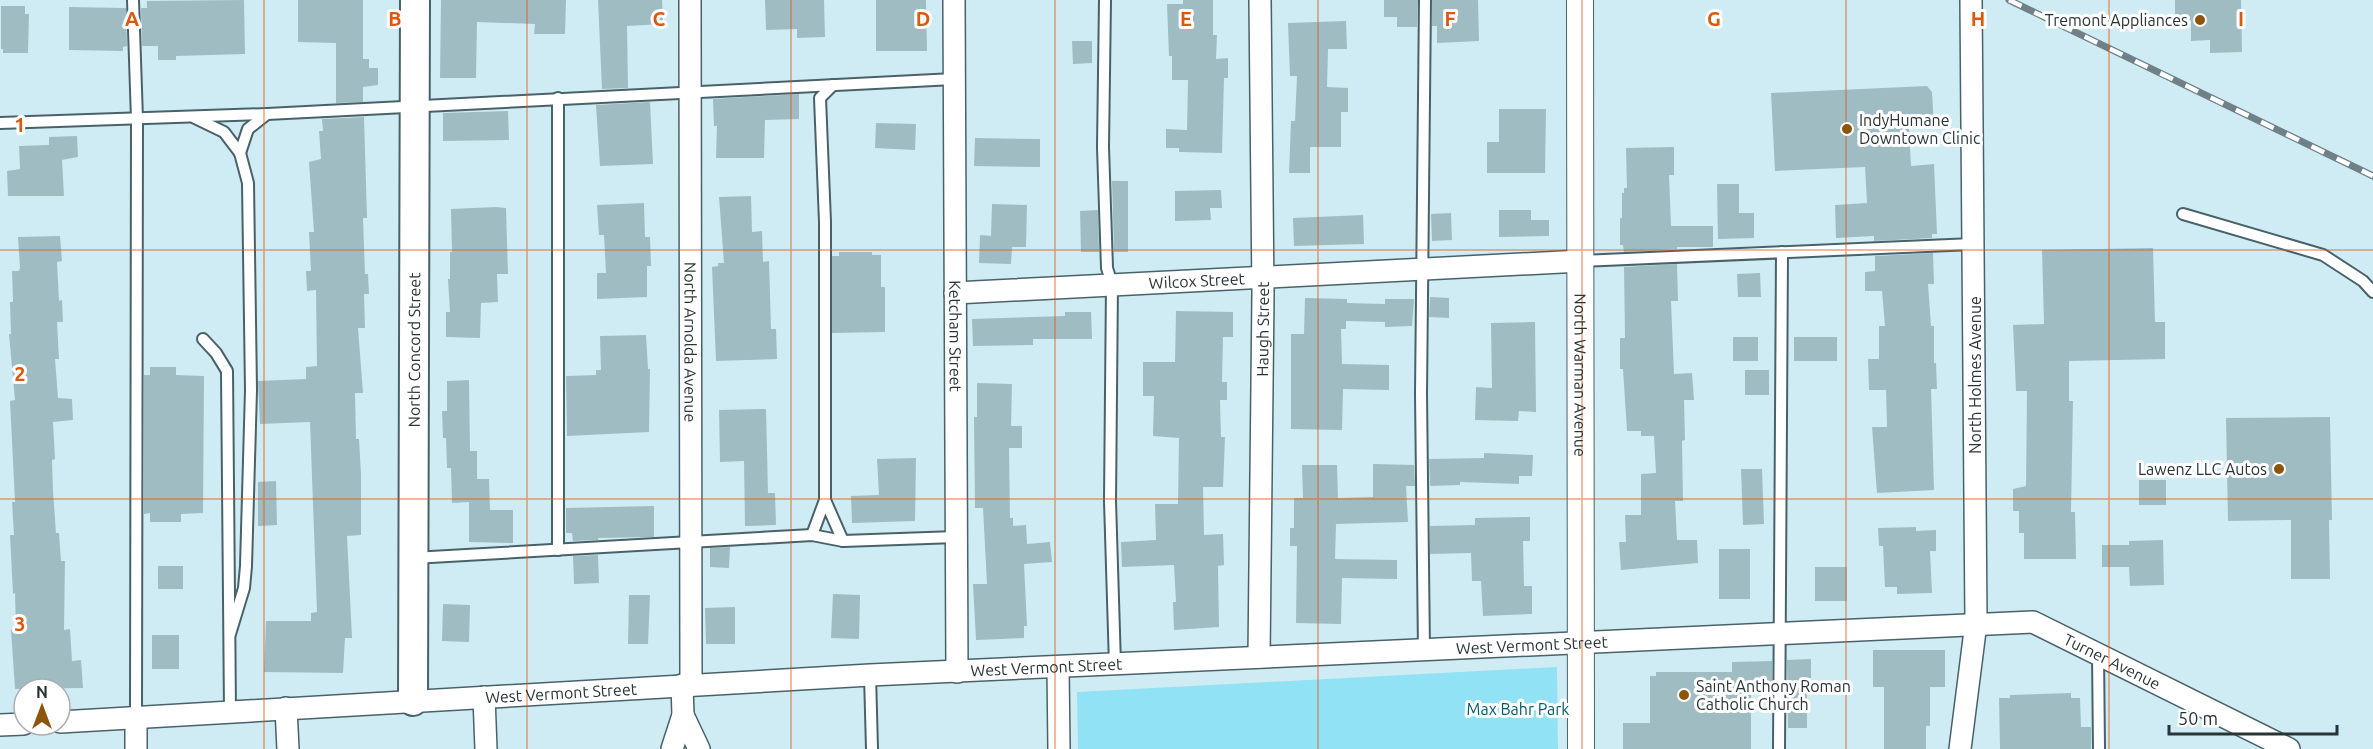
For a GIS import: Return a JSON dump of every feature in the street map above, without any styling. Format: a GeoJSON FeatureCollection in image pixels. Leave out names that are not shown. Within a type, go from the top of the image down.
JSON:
{"type":"FeatureCollection","features":[{"type":"Feature","properties":{"kind":"main road","name":"North Concord Street"},"geometry":{"type":"LineString","coordinates":[[412,701],[415,0]]}},
{"type":"Feature","properties":{"kind":"street","name":"North Arnolda Avenue"},"geometry":{"type":"LineString","coordinates":[[683,715],[690,542],[690,0]]}},
{"type":"Feature","properties":{"kind":"street","name":"Ketcham Street"},"geometry":{"type":"LineString","coordinates":[[954,0],[957,672]]}},
{"type":"Feature","properties":{"kind":"street","name":"Haugh Street"},"geometry":{"type":"LineString","coordinates":[[1260,0],[1263,277],[1260,657]]}},
{"type":"Feature","properties":{"kind":"street","name":"North Warman Avenue"},"geometry":{"type":"LineString","coordinates":[[1580,0],[1581,749]]}},
{"type":"Feature","properties":{"kind":"street","name":"North Holmes Avenue"},"geometry":{"type":"LineString","coordinates":[[1960,749],[1976,623],[1971,0]]}},
{"type":"Feature","properties":{"kind":"street","name":"Wilcox Street"},"geometry":{"type":"LineString","coordinates":[[955,293],[1581,261]]}},
{"type":"Feature","properties":{"kind":"street","name":"West Vermont Street"},"geometry":{"type":"LineString","coordinates":[[72,721],[870,675],[2033,622]]}},
{"type":"Feature","properties":{"kind":"street","name":"Turner Avenue"},"geometry":{"type":"LineString","coordinates":[[2033,622],[2269,744],[2289,749]]}},
{"type":"Feature","properties":{"kind":"street"},"geometry":{"type":"LineString","coordinates":[[1058,667],[1059,749]]}},
{"type":"Feature","properties":{"kind":"street"},"geometry":{"type":"LineString","coordinates":[[484,697],[486,749]]}},
{"type":"Feature","properties":{"kind":"street"},"geometry":{"type":"LineString","coordinates":[[286,708],[288,749]]}},
{"type":"Feature","properties":{"kind":"street"},"geometry":{"type":"LineString","coordinates":[[672,749],[683,715]]}},
{"type":"Feature","properties":{"kind":"street"},"geometry":{"type":"LineString","coordinates":[[683,715],[699,749]]}},
{"type":"Feature","properties":{"kind":"street"},"geometry":{"type":"LineString","coordinates":[[136,717],[136,749]]}},
{"type":"Feature","properties":{"kind":"lane"},"geometry":{"type":"LineString","coordinates":[[133,0],[137,119],[136,717]]}},
{"type":"Feature","properties":{"kind":"lane"},"geometry":{"type":"LineString","coordinates":[[1105,0],[1103,147],[1107,268],[1112,284],[1110,501],[1115,664]]}},
{"type":"Feature","properties":{"kind":"lane"},"geometry":{"type":"LineString","coordinates":[[1424,650],[1421,394],[1425,0]]}},
{"type":"Feature","properties":{"kind":"lane"},"geometry":{"type":"LineString","coordinates":[[0,123],[267,114],[954,79]]}},
{"type":"Feature","properties":{"kind":"lane"},"geometry":{"type":"LineString","coordinates":[[813,535],[825,500],[825,222],[820,98],[832,84]]}},
{"type":"Feature","properties":{"kind":"lane"},"geometry":{"type":"LineString","coordinates":[[558,98],[558,550]]}},
{"type":"Feature","properties":{"kind":"lane"},"geometry":{"type":"LineString","coordinates":[[240,153],[248,129],[267,114]]}},
{"type":"Feature","properties":{"kind":"lane"},"geometry":{"type":"LineString","coordinates":[[192,117],[224,132],[240,153],[248,183],[251,390],[246,566],[244,588],[230,634]]}},
{"type":"Feature","properties":{"kind":"lane"},"geometry":{"type":"LineString","coordinates":[[2183,214],[2323,255],[2363,281],[2373,292]]}},
{"type":"Feature","properties":{"kind":"lane"},"geometry":{"type":"LineString","coordinates":[[1581,261],[1973,244]]}},
{"type":"Feature","properties":{"kind":"lane"},"geometry":{"type":"LineString","coordinates":[[1779,749],[1782,252]]}},
{"type":"Feature","properties":{"kind":"lane"},"geometry":{"type":"LineString","coordinates":[[204,339],[227,371],[230,711]]}},
{"type":"Feature","properties":{"kind":"lane"},"geometry":{"type":"LineString","coordinates":[[825,500],[843,541]]}},
{"type":"Feature","properties":{"kind":"lane"},"geometry":{"type":"LineString","coordinates":[[413,558],[813,535],[843,541],[956,537]]}},
{"type":"Feature","properties":{"kind":"lane"},"geometry":{"type":"LineString","coordinates":[[2098,654],[2099,749]]}},
{"type":"Feature","properties":{"kind":"lane"},"geometry":{"type":"LineString","coordinates":[[870,675],[872,749]]}},
{"type":"Feature","properties":{"kind":"green space","name":"Max Bahr Park"},"geometry":{"type":"Polygon","coordinates":[[[1557,667],[1558,749],[1078,749],[1077,692],[1557,667]]]}},
{"type":"Feature","properties":{"kind":"building"},"geometry":{"type":"Polygon","coordinates":[[[244,0],[245,54],[176,56],[176,60],[158,60],[158,46],[142,46],[141,8],[147,8],[147,1],[244,0]]]}},
{"type":"Feature","properties":{"kind":"building"},"geometry":{"type":"Polygon","coordinates":[[[298,0],[363,0],[363,59],[369,59],[369,68],[378,68],[378,85],[363,87],[363,102],[336,103],[336,43],[298,42],[298,0]]]}},
{"type":"Feature","properties":{"kind":"building"},"geometry":{"type":"Polygon","coordinates":[[[441,0],[566,0],[565,34],[534,34],[535,24],[477,22],[476,78],[440,78],[441,0]]]}},
{"type":"Feature","properties":{"kind":"building"},"geometry":{"type":"Polygon","coordinates":[[[598,0],[662,0],[663,24],[627,26],[628,88],[602,89],[598,0]]]}},
{"type":"Feature","properties":{"kind":"building"},"geometry":{"type":"Polygon","coordinates":[[[765,0],[824,0],[825,37],[797,38],[797,29],[766,30],[765,0]]]}},
{"type":"Feature","properties":{"kind":"building"},"geometry":{"type":"Polygon","coordinates":[[[876,0],[926,0],[927,51],[876,51],[876,0]]]}},
{"type":"Feature","properties":{"kind":"building"},"geometry":{"type":"Polygon","coordinates":[[[1183,0],[1213,0],[1213,35],[1217,35],[1216,59],[1228,58],[1228,78],[1224,78],[1222,153],[1179,152],[1179,148],[1166,148],[1166,129],[1187,130],[1188,80],[1172,80],[1167,4],[1183,4],[1183,0]]]}},
{"type":"Feature","properties":{"kind":"building"},"geometry":{"type":"Polygon","coordinates":[[[1384,0],[1418,0],[1417,27],[1397,27],[1397,17],[1384,17],[1384,0]]]}},
{"type":"Feature","properties":{"kind":"building"},"geometry":{"type":"Polygon","coordinates":[[[1432,0],[1478,0],[1479,41],[1437,43],[1437,26],[1432,26],[1432,0]]]}},
{"type":"Feature","properties":{"kind":"building"},"geometry":{"type":"Polygon","coordinates":[[[2175,0],[2241,0],[2242,52],[2210,53],[2210,40],[2191,41],[2191,20],[2175,21],[2175,0]]]}},
{"type":"Feature","properties":{"kind":"building"},"geometry":{"type":"Polygon","coordinates":[[[1,6],[25,6],[25,14],[29,14],[28,53],[3,53],[1,49],[1,6]]]}},
{"type":"Feature","properties":{"kind":"building"},"geometry":{"type":"Polygon","coordinates":[[[69,7],[126,8],[127,46],[123,47],[123,51],[69,50],[69,7]]]}},
{"type":"Feature","properties":{"kind":"building"},"geometry":{"type":"Polygon","coordinates":[[[1346,21],[1347,49],[1328,49],[1327,87],[1348,88],[1348,112],[1341,112],[1341,147],[1310,147],[1310,173],[1289,173],[1291,121],[1295,121],[1297,76],[1290,76],[1288,23],[1346,21]]]}},
{"type":"Feature","properties":{"kind":"building"},"geometry":{"type":"Polygon","coordinates":[[[1072,41],[1092,41],[1092,63],[1073,64],[1072,41]]]}},
{"type":"Feature","properties":{"kind":"building","name":"IndyHumane Downtown Clinic"},"geometry":{"type":"Polygon","coordinates":[[[1927,86],[1932,92],[1934,128],[1909,129],[1911,166],[1934,164],[1937,234],[1932,234],[1932,238],[1874,241],[1874,236],[1836,238],[1835,205],[1867,203],[1865,167],[1775,171],[1771,93],[1927,86]]]}},
{"type":"Feature","properties":{"kind":"building"},"geometry":{"type":"Polygon","coordinates":[[[799,94],[799,119],[765,120],[764,158],[716,158],[717,126],[714,126],[713,99],[799,94]]]}},
{"type":"Feature","properties":{"kind":"building"},"geometry":{"type":"Polygon","coordinates":[[[650,102],[653,164],[600,166],[596,105],[650,102]]]}},
{"type":"Feature","properties":{"kind":"building"},"geometry":{"type":"Polygon","coordinates":[[[1499,109],[1546,109],[1545,173],[1487,173],[1487,142],[1499,142],[1499,109]]]}},
{"type":"Feature","properties":{"kind":"building"},"geometry":{"type":"Polygon","coordinates":[[[508,111],[509,140],[443,141],[443,113],[508,111]]]}},
{"type":"Feature","properties":{"kind":"building"},"geometry":{"type":"Polygon","coordinates":[[[364,117],[367,218],[363,218],[365,274],[368,274],[369,294],[364,294],[365,328],[358,328],[363,393],[355,393],[356,439],[359,439],[361,474],[361,535],[347,536],[352,638],[345,638],[343,673],[264,672],[266,621],[311,621],[311,613],[317,612],[310,422],[260,424],[258,381],[306,379],[306,367],[317,366],[316,290],[307,291],[306,271],[311,271],[309,232],[314,232],[309,162],[321,159],[319,131],[323,131],[322,119],[364,117]]]}},
{"type":"Feature","properties":{"kind":"building"},"geometry":{"type":"Polygon","coordinates":[[[876,123],[916,124],[915,150],[875,148],[876,123]]]}},
{"type":"Feature","properties":{"kind":"building"},"geometry":{"type":"Polygon","coordinates":[[[77,136],[78,157],[62,160],[64,196],[8,196],[7,171],[20,169],[19,146],[49,145],[49,137],[77,136]]]}},
{"type":"Feature","properties":{"kind":"building"},"geometry":{"type":"Polygon","coordinates":[[[975,138],[1040,139],[1040,167],[974,166],[975,138]]]}},
{"type":"Feature","properties":{"kind":"building"},"geometry":{"type":"Polygon","coordinates":[[[1674,147],[1674,175],[1669,175],[1671,226],[1713,226],[1713,247],[1677,247],[1677,249],[1624,252],[1623,245],[1620,245],[1620,218],[1622,218],[1622,193],[1624,193],[1624,188],[1627,188],[1626,148],[1674,147]]]}},
{"type":"Feature","properties":{"kind":"building"},"geometry":{"type":"Polygon","coordinates":[[[1112,181],[1128,181],[1128,252],[1114,252],[1112,181]]]}},
{"type":"Feature","properties":{"kind":"building"},"geometry":{"type":"Polygon","coordinates":[[[1717,184],[1739,184],[1739,213],[1754,213],[1754,238],[1718,239],[1717,184]]]}},
{"type":"Feature","properties":{"kind":"building"},"geometry":{"type":"Polygon","coordinates":[[[1221,190],[1222,208],[1210,208],[1211,220],[1175,221],[1175,191],[1221,190]]]}},
{"type":"Feature","properties":{"kind":"building"},"geometry":{"type":"Polygon","coordinates":[[[751,196],[752,232],[762,231],[763,262],[769,261],[771,329],[776,329],[777,359],[716,361],[712,267],[718,266],[718,263],[724,263],[719,197],[751,196]]]}},
{"type":"Feature","properties":{"kind":"building"},"geometry":{"type":"Polygon","coordinates":[[[644,203],[645,237],[650,237],[651,266],[647,266],[647,297],[597,299],[597,273],[606,273],[604,235],[599,235],[597,205],[644,203]]]}},
{"type":"Feature","properties":{"kind":"building"},"geometry":{"type":"Polygon","coordinates":[[[992,204],[1027,205],[1026,247],[1012,247],[1011,264],[979,263],[980,235],[991,236],[992,204]]]}},
{"type":"Feature","properties":{"kind":"building"},"geometry":{"type":"Polygon","coordinates":[[[506,208],[508,274],[497,274],[498,302],[481,303],[480,338],[446,337],[446,312],[450,312],[448,279],[450,279],[450,252],[452,252],[451,209],[506,208]]]}},
{"type":"Feature","properties":{"kind":"building"},"geometry":{"type":"Polygon","coordinates":[[[1098,210],[1099,252],[1081,252],[1080,211],[1098,210]]]}},
{"type":"Feature","properties":{"kind":"building"},"geometry":{"type":"Polygon","coordinates":[[[1499,210],[1531,210],[1531,220],[1549,220],[1549,236],[1499,237],[1499,210]]]}},
{"type":"Feature","properties":{"kind":"building"},"geometry":{"type":"Polygon","coordinates":[[[1451,213],[1452,240],[1432,241],[1431,214],[1451,213]]]}},
{"type":"Feature","properties":{"kind":"building"},"geometry":{"type":"Polygon","coordinates":[[[1363,215],[1364,244],[1294,246],[1293,218],[1363,215]]]}},
{"type":"Feature","properties":{"kind":"building"},"geometry":{"type":"Polygon","coordinates":[[[60,236],[62,261],[57,262],[59,301],[62,300],[63,322],[57,322],[59,359],[55,359],[58,398],[72,399],[73,420],[53,422],[55,459],[52,460],[53,491],[56,533],[59,533],[61,561],[65,561],[64,630],[70,629],[72,661],[81,660],[83,688],[72,688],[72,677],[14,677],[11,630],[16,630],[15,593],[13,594],[10,535],[14,535],[12,502],[15,502],[10,401],[15,400],[9,334],[11,334],[10,302],[13,302],[12,271],[19,271],[20,268],[18,237],[60,236]]]}},
{"type":"Feature","properties":{"kind":"building"},"geometry":{"type":"Polygon","coordinates":[[[2153,248],[2155,322],[2165,322],[2165,359],[2069,361],[2069,401],[2073,401],[2071,512],[2075,512],[2076,559],[2024,559],[2024,533],[2019,533],[2019,511],[2013,511],[2013,489],[2026,486],[2027,391],[2016,391],[2013,325],[2044,324],[2042,250],[2153,248]]]}},
{"type":"Feature","properties":{"kind":"building"},"geometry":{"type":"Polygon","coordinates":[[[839,252],[872,252],[872,255],[881,255],[881,287],[885,287],[885,332],[832,333],[832,256],[839,256],[839,252]]]}},
{"type":"Feature","properties":{"kind":"building"},"geometry":{"type":"Polygon","coordinates":[[[1933,253],[1934,284],[1928,284],[1931,326],[1934,326],[1937,389],[1931,389],[1934,490],[1877,493],[1872,427],[1887,427],[1886,390],[1869,390],[1868,359],[1879,359],[1879,326],[1885,326],[1882,291],[1865,291],[1865,272],[1875,271],[1875,256],[1933,253]]]}},
{"type":"Feature","properties":{"kind":"building"},"geometry":{"type":"Polygon","coordinates":[[[1677,264],[1678,301],[1671,301],[1674,374],[1692,373],[1694,400],[1684,400],[1683,501],[1675,501],[1677,540],[1697,540],[1698,563],[1621,570],[1619,542],[1626,542],[1625,515],[1641,515],[1641,474],[1656,473],[1654,436],[1641,436],[1641,431],[1627,431],[1623,369],[1620,369],[1620,338],[1625,338],[1624,267],[1677,264]]]}},
{"type":"Feature","properties":{"kind":"building"},"geometry":{"type":"Polygon","coordinates":[[[1760,273],[1761,297],[1738,297],[1737,274],[1760,273]]]}},
{"type":"Feature","properties":{"kind":"building"},"geometry":{"type":"Polygon","coordinates":[[[1430,297],[1449,298],[1449,318],[1429,317],[1430,297]]]}},
{"type":"Feature","properties":{"kind":"building"},"geometry":{"type":"Polygon","coordinates":[[[1305,298],[1347,299],[1347,303],[1385,304],[1385,299],[1414,299],[1412,326],[1385,327],[1385,322],[1346,321],[1346,329],[1341,329],[1342,364],[1389,365],[1389,390],[1343,389],[1342,430],[1291,429],[1291,334],[1304,334],[1305,298]]]}},
{"type":"Feature","properties":{"kind":"building"},"geometry":{"type":"Polygon","coordinates":[[[1176,311],[1233,312],[1233,337],[1223,337],[1222,382],[1227,382],[1227,400],[1220,400],[1221,437],[1225,437],[1223,487],[1203,487],[1204,535],[1223,534],[1224,565],[1218,566],[1219,627],[1174,630],[1173,602],[1176,602],[1174,565],[1122,567],[1121,542],[1156,540],[1155,504],[1178,504],[1179,438],[1153,436],[1154,396],[1143,396],[1143,362],[1175,362],[1176,311]]]}},
{"type":"Feature","properties":{"kind":"building"},"geometry":{"type":"Polygon","coordinates":[[[1065,312],[1091,312],[1092,339],[1033,339],[1033,345],[973,346],[972,319],[1065,316],[1065,312]]]}},
{"type":"Feature","properties":{"kind":"building"},"geometry":{"type":"Polygon","coordinates":[[[1535,322],[1536,412],[1519,411],[1518,421],[1475,420],[1476,387],[1492,388],[1491,323],[1535,322]]]}},
{"type":"Feature","properties":{"kind":"building"},"geometry":{"type":"Polygon","coordinates":[[[646,335],[648,369],[650,369],[649,432],[567,436],[566,376],[596,375],[596,370],[601,370],[600,336],[646,335]]]}},
{"type":"Feature","properties":{"kind":"building"},"geometry":{"type":"Polygon","coordinates":[[[1733,337],[1758,337],[1758,361],[1733,361],[1733,337]]]}},
{"type":"Feature","properties":{"kind":"building"},"geometry":{"type":"Polygon","coordinates":[[[1794,337],[1837,337],[1837,361],[1794,361],[1794,337]]]}},
{"type":"Feature","properties":{"kind":"building"},"geometry":{"type":"Polygon","coordinates":[[[150,367],[176,367],[176,375],[204,376],[203,513],[181,514],[181,522],[150,522],[150,513],[144,514],[144,375],[150,375],[150,367]]]}},
{"type":"Feature","properties":{"kind":"building"},"geometry":{"type":"Polygon","coordinates":[[[1745,370],[1769,370],[1769,395],[1745,395],[1745,370]]]}},
{"type":"Feature","properties":{"kind":"building"},"geometry":{"type":"Polygon","coordinates":[[[469,380],[470,451],[477,451],[477,479],[489,479],[490,510],[513,510],[513,543],[469,542],[469,502],[452,503],[451,468],[447,468],[442,411],[447,411],[447,381],[469,380]]]}},
{"type":"Feature","properties":{"kind":"building"},"geometry":{"type":"Polygon","coordinates":[[[977,383],[1012,384],[1011,426],[1022,426],[1022,448],[1009,448],[1010,518],[1013,518],[1013,526],[1026,525],[1027,544],[1050,542],[1052,562],[1024,564],[1027,626],[1024,626],[1024,638],[976,640],[973,584],[987,584],[983,508],[975,508],[974,417],[977,417],[977,383]]]}},
{"type":"Feature","properties":{"kind":"building"},"geometry":{"type":"Polygon","coordinates":[[[766,409],[768,493],[775,493],[776,525],[745,526],[744,461],[720,462],[719,410],[766,409]]]}},
{"type":"Feature","properties":{"kind":"building","name":"Lawenz LLC Autos"},"geometry":{"type":"Polygon","coordinates":[[[2330,417],[2332,520],[2329,520],[2330,579],[2291,579],[2291,520],[2228,521],[2226,418],[2330,417]]]}},
{"type":"Feature","properties":{"kind":"building"},"geometry":{"type":"Polygon","coordinates":[[[1484,453],[1533,455],[1532,476],[1519,476],[1519,484],[1460,482],[1460,485],[1430,486],[1429,459],[1484,458],[1484,453]]]}},
{"type":"Feature","properties":{"kind":"building"},"geometry":{"type":"Polygon","coordinates":[[[916,458],[915,521],[852,523],[851,496],[879,495],[877,459],[916,458]]]}},
{"type":"Feature","properties":{"kind":"building"},"geometry":{"type":"Polygon","coordinates":[[[1373,464],[1414,465],[1415,486],[1406,486],[1408,522],[1336,524],[1335,559],[1397,560],[1397,579],[1342,578],[1341,624],[1296,623],[1297,546],[1290,546],[1290,528],[1294,528],[1294,498],[1303,498],[1302,465],[1337,465],[1338,498],[1373,497],[1373,464]]]}},
{"type":"Feature","properties":{"kind":"building"},"geometry":{"type":"Polygon","coordinates":[[[1741,469],[1762,469],[1764,524],[1743,525],[1741,469]]]}},
{"type":"Feature","properties":{"kind":"building"},"geometry":{"type":"Polygon","coordinates":[[[2139,480],[2166,480],[2166,505],[2139,505],[2139,480]]]}},
{"type":"Feature","properties":{"kind":"building"},"geometry":{"type":"Polygon","coordinates":[[[276,481],[277,525],[258,526],[258,482],[276,481]]]}},
{"type":"Feature","properties":{"kind":"building"},"geometry":{"type":"Polygon","coordinates":[[[654,506],[654,537],[573,541],[572,533],[566,533],[566,508],[654,506]]]}},
{"type":"Feature","properties":{"kind":"building"},"geometry":{"type":"Polygon","coordinates":[[[1530,517],[1530,541],[1523,541],[1524,586],[1532,586],[1532,614],[1483,616],[1481,581],[1472,581],[1471,553],[1430,554],[1430,526],[1475,525],[1475,518],[1530,517]]]}},
{"type":"Feature","properties":{"kind":"building"},"geometry":{"type":"Polygon","coordinates":[[[1916,527],[1916,531],[1936,530],[1936,551],[1930,551],[1932,593],[1897,594],[1897,587],[1885,587],[1883,546],[1879,546],[1878,528],[1916,527]]]}},
{"type":"Feature","properties":{"kind":"building"},"geometry":{"type":"Polygon","coordinates":[[[2163,540],[2164,585],[2130,586],[2129,567],[2102,567],[2102,545],[2129,545],[2129,541],[2163,540]]]}},
{"type":"Feature","properties":{"kind":"building"},"geometry":{"type":"Polygon","coordinates":[[[730,547],[729,568],[710,567],[710,548],[730,547]]]}},
{"type":"Feature","properties":{"kind":"building"},"geometry":{"type":"Polygon","coordinates":[[[1719,549],[1750,549],[1750,599],[1719,599],[1719,549]]]}},
{"type":"Feature","properties":{"kind":"building"},"geometry":{"type":"Polygon","coordinates":[[[598,555],[599,583],[574,584],[573,556],[598,555]]]}},
{"type":"Feature","properties":{"kind":"building"},"geometry":{"type":"Polygon","coordinates":[[[158,566],[183,566],[183,589],[158,589],[158,566]]]}},
{"type":"Feature","properties":{"kind":"building"},"geometry":{"type":"Polygon","coordinates":[[[1815,567],[1847,567],[1847,601],[1815,601],[1815,567]]]}},
{"type":"Feature","properties":{"kind":"building"},"geometry":{"type":"Polygon","coordinates":[[[833,594],[860,595],[859,639],[831,638],[833,594]]]}},
{"type":"Feature","properties":{"kind":"building"},"geometry":{"type":"Polygon","coordinates":[[[629,595],[650,595],[648,644],[628,644],[629,595]]]}},
{"type":"Feature","properties":{"kind":"building"},"geometry":{"type":"Polygon","coordinates":[[[443,604],[470,605],[469,642],[442,641],[443,604]]]}},
{"type":"Feature","properties":{"kind":"building"},"geometry":{"type":"Polygon","coordinates":[[[735,607],[735,644],[706,644],[705,608],[735,607]]]}},
{"type":"Feature","properties":{"kind":"building"},"geometry":{"type":"Polygon","coordinates":[[[152,635],[179,635],[179,669],[152,669],[152,635]]]}},
{"type":"Feature","properties":{"kind":"building"},"geometry":{"type":"Polygon","coordinates":[[[1873,650],[1945,650],[1945,687],[1930,687],[1930,726],[1926,726],[1926,749],[1884,749],[1884,687],[1873,687],[1873,650]]]}},
{"type":"Feature","properties":{"kind":"building"},"geometry":{"type":"Polygon","coordinates":[[[1811,659],[1811,678],[1807,678],[1807,728],[1788,728],[1787,660],[1811,659]]]}},
{"type":"Feature","properties":{"kind":"building","name":"Saint Anthony Roman Catholic Church"},"geometry":{"type":"Polygon","coordinates":[[[1772,661],[1772,694],[1751,695],[1751,749],[1623,749],[1623,723],[1650,723],[1650,676],[1656,676],[1656,672],[1732,672],[1732,662],[1772,661]]]}},
{"type":"Feature","properties":{"kind":"building"},"geometry":{"type":"Polygon","coordinates":[[[2071,693],[2071,698],[2080,698],[2081,727],[2091,727],[2091,749],[2000,749],[1999,698],[2010,698],[2010,695],[2071,693]]]}},
{"type":"Feature","properties":{"kind":"railway"},"geometry":{"type":"LineString","coordinates":[[2009,0],[2373,176]]}},
{"type":"Feature","properties":{"kind":"place","name":"Tremont Appliances"},"geometry":{"type":"Point","coordinates":[2200,20]}},
{"type":"Feature","properties":{"kind":"place","name":"IndyHumane Downtown Clinic"},"geometry":{"type":"Point","coordinates":[1847,129]}},
{"type":"Feature","properties":{"kind":"place","name":"Lawenz LLC Autos"},"geometry":{"type":"Point","coordinates":[2279,469]}},
{"type":"Feature","properties":{"kind":"place","name":"Saint Anthony Roman Catholic Church"},"geometry":{"type":"Point","coordinates":[1684,695]}}]}
